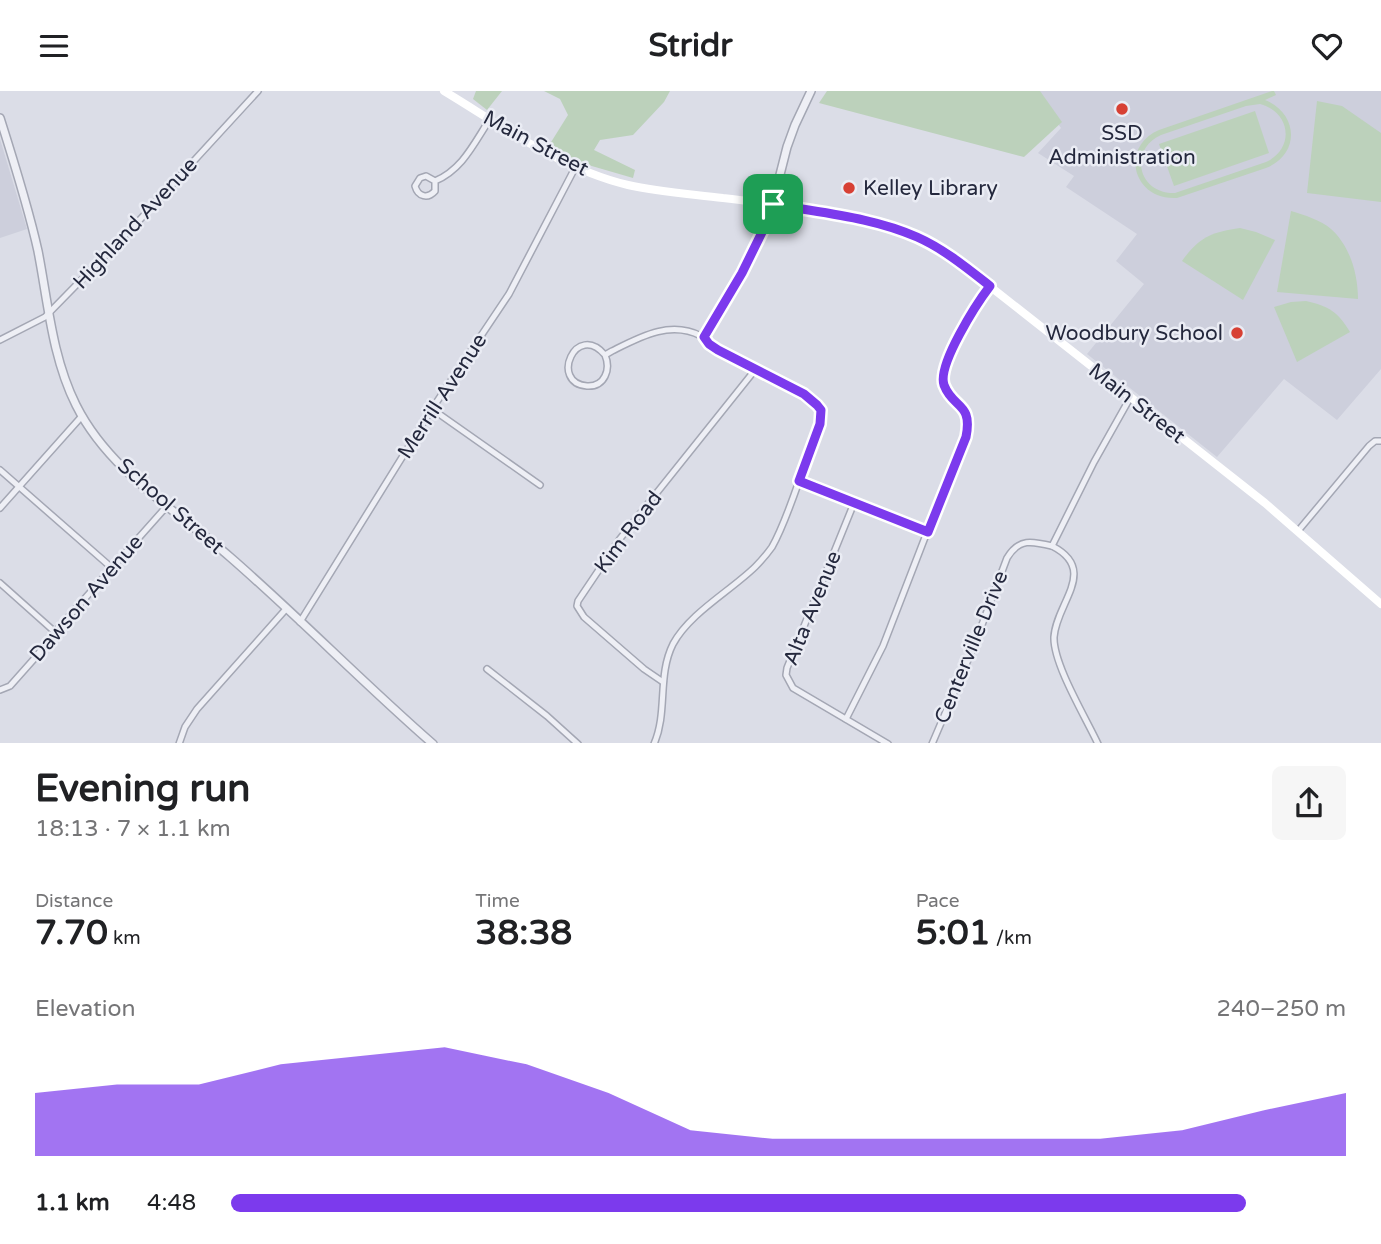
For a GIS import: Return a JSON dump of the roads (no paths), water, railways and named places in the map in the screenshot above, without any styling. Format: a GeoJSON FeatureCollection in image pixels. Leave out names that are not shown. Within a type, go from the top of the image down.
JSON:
{"type":"FeatureCollection","features":[{"type":"Feature","properties":{"kind":"main road","name":"Main Street"},"geometry":{"type":"LineString","coordinates":[[444,91],[461,98],[544,151],[616,181],[651,190],[773,204],[865,221],[907,233],[938,247],[1265,503],[1381,604]]}},
{"type":"Feature","properties":{"kind":"street","name":"Highland Avenue"},"geometry":{"type":"LineString","coordinates":[[0,340],[45,317],[135,225],[258,91]]}},
{"type":"Feature","properties":{"kind":"street"},"geometry":{"type":"LineString","coordinates":[[704,337],[742,273],[771,214],[783,159],[811,91]]}},
{"type":"Feature","properties":{"kind":"street","name":"School Street"},"geometry":{"type":"LineString","coordinates":[[0,118],[34,236],[64,376],[82,416],[113,456],[143,486],[229,556],[432,743]]}},
{"type":"Feature","properties":{"kind":"street"},"geometry":{"type":"LineString","coordinates":[[435,181],[460,165],[490,118]]}},
{"type":"Feature","properties":{"kind":"street","name":"Merrill Avenue"},"geometry":{"type":"LineString","coordinates":[[300,622],[432,409],[509,294],[576,166]]}},
{"type":"Feature","properties":{"kind":"street"},"geometry":{"type":"LineString","coordinates":[[846,719],[883,646],[966,437],[969,423],[964,409],[945,388],[942,373],[960,334],[990,286]]}},
{"type":"Feature","properties":{"kind":"street"},"geometry":{"type":"LineString","coordinates":[[605,355],[665,329],[679,329],[704,337],[718,350],[804,394],[821,410],[820,424],[799,481],[768,552],[754,568],[699,614],[673,645],[663,682],[660,724],[654,743]]}},
{"type":"Feature","properties":{"kind":"street"},"geometry":{"type":"LineString","coordinates":[[586,345],[595,347],[605,355],[607,372],[596,384],[579,384],[570,375],[568,362],[571,354],[578,348],[586,345]]}},
{"type":"Feature","properties":{"kind":"street","name":"Kim Road"},"geometry":{"type":"LineString","coordinates":[[663,682],[584,617],[577,606],[578,601],[619,540],[755,370]]}},
{"type":"Feature","properties":{"kind":"street"},"geometry":{"type":"LineString","coordinates":[[1098,743],[1055,650],[1055,630],[1071,589],[1074,570],[1069,558],[1052,546],[1130,398]]}},
{"type":"Feature","properties":{"kind":"street"},"geometry":{"type":"LineString","coordinates":[[432,409],[540,485]]}},
{"type":"Feature","properties":{"kind":"street"},"geometry":{"type":"LineString","coordinates":[[0,508],[82,416]]}},
{"type":"Feature","properties":{"kind":"street"},"geometry":{"type":"LineString","coordinates":[[1298,531],[1369,446],[1375,441],[1381,441]]}},
{"type":"Feature","properties":{"kind":"street"},"geometry":{"type":"LineString","coordinates":[[0,470],[112,568]]}},
{"type":"Feature","properties":{"kind":"street"},"geometry":{"type":"LineString","coordinates":[[799,481],[928,532]]}},
{"type":"Feature","properties":{"kind":"street","name":"Alta Avenue"},"geometry":{"type":"LineString","coordinates":[[854,503],[792,654],[786,675],[793,688],[886,743]]}},
{"type":"Feature","properties":{"kind":"street","name":"Dawson Avenue"},"geometry":{"type":"LineString","coordinates":[[2,690],[10,686],[167,506]]}},
{"type":"Feature","properties":{"kind":"street","name":"Centerville Drive"},"geometry":{"type":"LineString","coordinates":[[932,743],[974,646],[1007,558],[1014,548],[1025,543],[1052,546]]}},
{"type":"Feature","properties":{"kind":"street"},"geometry":{"type":"LineString","coordinates":[[0,583],[55,632]]}},
{"type":"Feature","properties":{"kind":"street"},"geometry":{"type":"LineString","coordinates":[[179,743],[185,727],[197,709],[286,609]]}},
{"type":"Feature","properties":{"kind":"street"},"geometry":{"type":"LineString","coordinates":[[487,669],[577,743]]}},
{"type":"Feature","properties":{"kind":"place","name":"SSD Administration"},"geometry":{"type":"Point","coordinates":[1122,109]}},
{"type":"Feature","properties":{"kind":"place","name":"Kelley Library"},"geometry":{"type":"Point","coordinates":[849,188]}},
{"type":"Feature","properties":{"kind":"place","name":"Woodbury School"},"geometry":{"type":"Point","coordinates":[1237,333]}}]}
